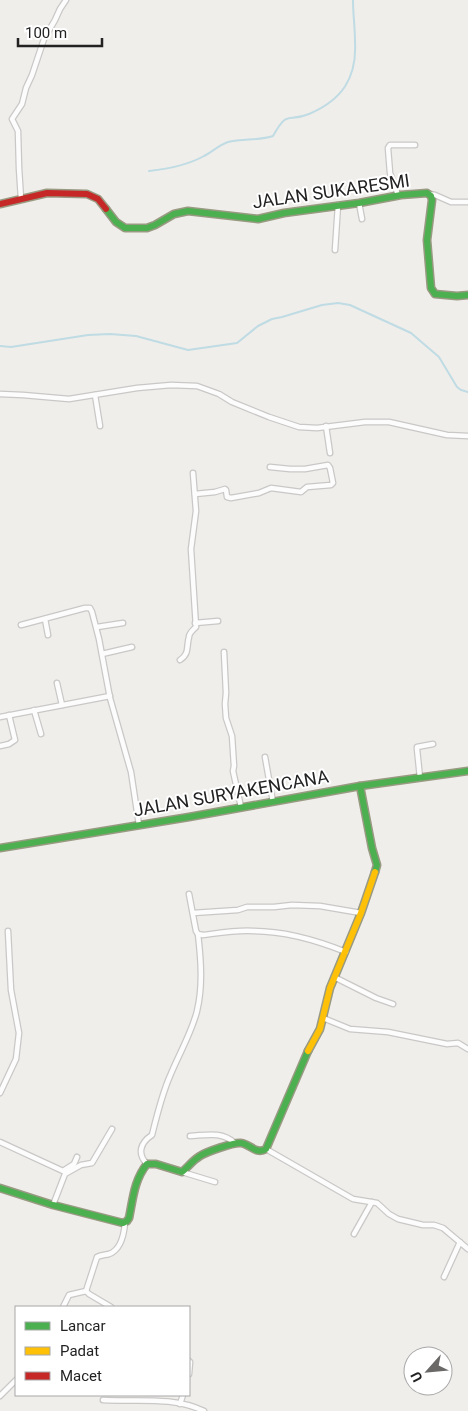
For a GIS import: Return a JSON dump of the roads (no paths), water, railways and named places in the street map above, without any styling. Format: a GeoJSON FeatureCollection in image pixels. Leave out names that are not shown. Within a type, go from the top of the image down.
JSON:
{"type":"FeatureCollection","features":[{"type":"Feature","properties":{"kind":"street"},"geometry":{"type":"LineString","coordinates":[[21,199],[18,132],[12,119],[22,104],[44,39],[66,0]]}},
{"type":"Feature","properties":{"kind":"street"},"geometry":{"type":"LineString","coordinates":[[398,195],[390,173],[388,148],[393,144],[415,145]]}},
{"type":"Feature","properties":{"kind":"street","name":"JALAN SUKARESMI"},"geometry":{"type":"LineString","coordinates":[[0,204],[47,193],[78,193],[93,196],[116,222],[125,228],[147,228],[167,217],[188,211],[258,219],[284,213],[427,192],[432,198],[427,240],[431,288],[435,294],[468,295]]}},
{"type":"Feature","properties":{"kind":"street"},"geometry":{"type":"LineString","coordinates":[[430,194],[451,202],[468,202]]}},
{"type":"Feature","properties":{"kind":"street"},"geometry":{"type":"LineString","coordinates":[[359,203],[362,219]]}},
{"type":"Feature","properties":{"kind":"street"},"geometry":{"type":"LineString","coordinates":[[335,250],[338,205]]}},
{"type":"Feature","properties":{"kind":"street"},"geometry":{"type":"LineString","coordinates":[[0,394],[69,399],[146,387],[196,386],[219,394],[241,406],[291,424],[306,427],[389,422],[447,435],[468,436]]}},
{"type":"Feature","properties":{"kind":"street"},"geometry":{"type":"LineString","coordinates":[[95,395],[100,426]]}},
{"type":"Feature","properties":{"kind":"street"},"geometry":{"type":"LineString","coordinates":[[326,426],[330,453]]}},
{"type":"Feature","properties":{"kind":"street"},"geometry":{"type":"LineString","coordinates":[[195,494],[225,489],[227,497],[231,498],[259,493],[270,488],[301,492],[308,486],[331,485],[333,483],[328,465],[305,469],[270,467]]}},
{"type":"Feature","properties":{"kind":"street"},"geometry":{"type":"LineString","coordinates":[[180,660],[184,657],[189,647],[188,638],[190,633],[195,629],[191,549],[196,511],[193,473]]}},
{"type":"Feature","properties":{"kind":"street"},"geometry":{"type":"LineString","coordinates":[[21,625],[90,608],[97,627],[110,696],[131,772],[139,825]]}},
{"type":"Feature","properties":{"kind":"street"},"geometry":{"type":"LineString","coordinates":[[46,619],[48,635]]}},
{"type":"Feature","properties":{"kind":"street"},"geometry":{"type":"LineString","coordinates":[[195,623],[218,621]]}},
{"type":"Feature","properties":{"kind":"street"},"geometry":{"type":"LineString","coordinates":[[97,627],[123,623]]}},
{"type":"Feature","properties":{"kind":"street"},"geometry":{"type":"LineString","coordinates":[[102,654],[132,647]]}},
{"type":"Feature","properties":{"kind":"street"},"geometry":{"type":"LineString","coordinates":[[224,652],[225,711],[232,736],[233,771],[241,808]]}},
{"type":"Feature","properties":{"kind":"street"},"geometry":{"type":"LineString","coordinates":[[57,683],[62,705]]}},
{"type":"Feature","properties":{"kind":"street"},"geometry":{"type":"LineString","coordinates":[[0,717],[110,696]]}},
{"type":"Feature","properties":{"kind":"street"},"geometry":{"type":"LineString","coordinates":[[34,710],[40,734]]}},
{"type":"Feature","properties":{"kind":"street"},"geometry":{"type":"LineString","coordinates":[[0,746],[15,740],[9,715]]}},
{"type":"Feature","properties":{"kind":"street"},"geometry":{"type":"LineString","coordinates":[[420,778],[416,749],[433,744]]}},
{"type":"Feature","properties":{"kind":"street"},"geometry":{"type":"LineString","coordinates":[[265,757],[273,802]]}},
{"type":"Feature","properties":{"kind":"street","name":"JALAN SURYAKENCANA"},"geometry":{"type":"LineString","coordinates":[[0,848],[360,786],[468,771]]}},
{"type":"Feature","properties":{"kind":"street"},"geometry":{"type":"LineString","coordinates":[[182,1172],[200,1156],[235,1143],[242,1143],[257,1151],[266,1149],[303,1060],[318,1033],[334,977],[361,913],[377,865],[360,786]]}},
{"type":"Feature","properties":{"kind":"street"},"geometry":{"type":"LineString","coordinates":[[189,894],[201,958],[200,996],[196,1014],[159,1107],[152,1135],[140,1151],[141,1157],[147,1164],[215,1182]]}},
{"type":"Feature","properties":{"kind":"street"},"geometry":{"type":"LineString","coordinates":[[193,913],[238,910],[247,907],[292,905],[320,906],[361,913]]}},
{"type":"Feature","properties":{"kind":"street"},"geometry":{"type":"LineString","coordinates":[[198,934],[252,930],[286,933],[346,952]]}},
{"type":"Feature","properties":{"kind":"street"},"geometry":{"type":"LineString","coordinates":[[0,1093],[16,1058],[19,1033],[11,990],[8,931]]}},
{"type":"Feature","properties":{"kind":"street"},"geometry":{"type":"LineString","coordinates":[[334,977],[376,998],[393,1004]]}},
{"type":"Feature","properties":{"kind":"street"},"geometry":{"type":"LineString","coordinates":[[323,1018],[350,1029],[388,1032],[447,1044],[458,1043],[468,1049]]}},
{"type":"Feature","properties":{"kind":"street"},"geometry":{"type":"LineString","coordinates":[[54,1205],[65,1174],[81,1165],[92,1163],[112,1129]]}},
{"type":"Feature","properties":{"kind":"street"},"geometry":{"type":"LineString","coordinates":[[190,1136],[215,1134],[229,1138],[235,1143]]}},
{"type":"Feature","properties":{"kind":"street"},"geometry":{"type":"LineString","coordinates":[[0,1142],[63,1170],[74,1164],[78,1157]]}},
{"type":"Feature","properties":{"kind":"street"},"geometry":{"type":"LineString","coordinates":[[266,1149],[353,1200],[378,1204],[396,1218],[440,1227],[468,1248]]}},
{"type":"Feature","properties":{"kind":"street"},"geometry":{"type":"LineString","coordinates":[[86,1291],[97,1257],[115,1251],[121,1242],[125,1222],[129,1218],[136,1185],[147,1164]]}},
{"type":"Feature","properties":{"kind":"street"},"geometry":{"type":"LineString","coordinates":[[0,1188],[54,1205],[125,1222]]}},
{"type":"Feature","properties":{"kind":"street"},"geometry":{"type":"LineString","coordinates":[[354,1234],[372,1202]]}},
{"type":"Feature","properties":{"kind":"street"},"geometry":{"type":"LineString","coordinates":[[444,1277],[460,1242]]}},
{"type":"Feature","properties":{"kind":"street"},"geometry":{"type":"LineString","coordinates":[[64,1306],[70,1295],[86,1291]]}},
{"type":"Feature","properties":{"kind":"street"},"geometry":{"type":"LineString","coordinates":[[86,1291],[109,1306]]}},
{"type":"Feature","properties":{"kind":"street"},"geometry":{"type":"LineString","coordinates":[[0,1396],[15,1381]]}},
{"type":"Feature","properties":{"kind":"street"},"geometry":{"type":"LineString","coordinates":[[104,1396],[103,1400],[157,1400],[196,1407],[204,1411]]}},
{"type":"Feature","properties":{"kind":"street"},"geometry":{"type":"LineString","coordinates":[[180,1404],[183,1396]]}},
{"type":"Feature","properties":{"kind":"waterway"},"geometry":{"type":"LineString","coordinates":[[149,171],[191,162],[228,142],[273,136],[282,122],[288,118],[309,114],[339,95],[350,77],[355,55],[353,0]]}},
{"type":"Feature","properties":{"kind":"waterway"},"geometry":{"type":"LineString","coordinates":[[0,346],[11,347],[88,335],[110,334],[136,336],[188,350],[237,343],[258,326],[272,319],[322,305],[338,303],[350,305],[411,333],[439,357],[457,387],[468,392]]}}]}
